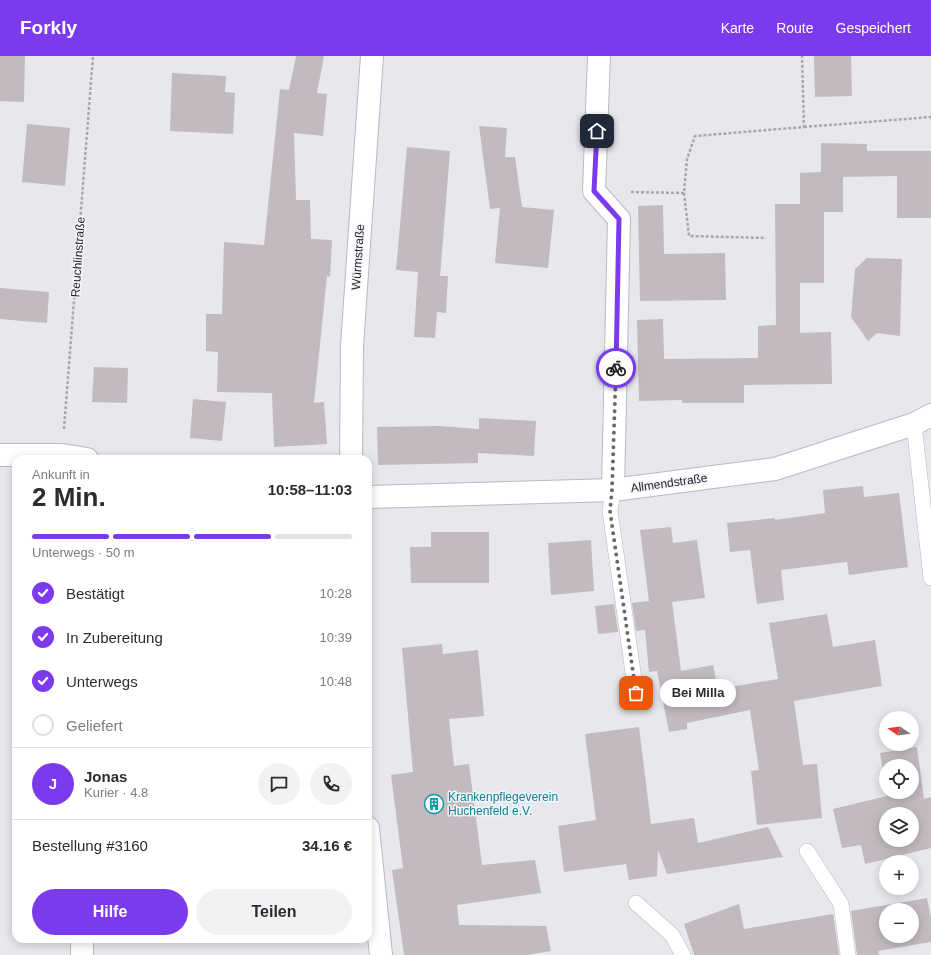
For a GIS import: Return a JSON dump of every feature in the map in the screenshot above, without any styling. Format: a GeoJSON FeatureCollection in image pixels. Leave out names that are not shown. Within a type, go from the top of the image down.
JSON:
{"type":"FeatureCollection","features":[{"type":"Feature","properties":{"kind":"street","name":"Würmstraße"},"geometry":{"type":"LineString","coordinates":[[351,455],[352,346],[372,56]]}},
{"type":"Feature","properties":{"kind":"street"},"geometry":{"type":"LineString","coordinates":[[599,56],[594,191],[619,219],[612,490]]}},
{"type":"Feature","properties":{"kind":"street","name":"Allmendstraße"},"geometry":{"type":"LineString","coordinates":[[372,498],[612,490],[775,469],[923,419]]}},
{"type":"Feature","properties":{"kind":"street"},"geometry":{"type":"LineString","coordinates":[[0,455],[12,455]]}},
{"type":"Feature","properties":{"kind":"street"},"geometry":{"type":"LineString","coordinates":[[372,867],[381,955]]}},
{"type":"Feature","properties":{"kind":"street"},"geometry":{"type":"LineString","coordinates":[[82,943],[82,955]]}},
{"type":"Feature","properties":{"kind":"lane","name":"Allmendstraße"},"geometry":{"type":"LineString","coordinates":[[923,419],[931,578]]}},
{"type":"Feature","properties":{"kind":"lane"},"geometry":{"type":"LineString","coordinates":[[612,490],[610,511],[636,693]]}},
{"type":"Feature","properties":{"kind":"lane"},"geometry":{"type":"LineString","coordinates":[[807,851],[841,904],[848,955]]}},
{"type":"Feature","properties":{"kind":"lane"},"geometry":{"type":"LineString","coordinates":[[636,903],[672,935],[683,955]]}},
{"type":"Feature","properties":{"kind":"path","name":"Reuchlinstraße"},"geometry":{"type":"LineString","coordinates":[[62,455],[93,56]]}},
{"type":"Feature","properties":{"kind":"path"},"geometry":{"type":"LineString","coordinates":[[802,56],[804,127]]}},
{"type":"Feature","properties":{"kind":"path"},"geometry":{"type":"LineString","coordinates":[[766,238],[689,236],[684,193],[687,159],[695,136],[931,117]]}},
{"type":"Feature","properties":{"kind":"path"},"geometry":{"type":"LineString","coordinates":[[594,191],[684,193]]}},
{"type":"Feature","properties":{"kind":"building"},"geometry":{"type":"Polygon","coordinates":[[[0,56],[25,56],[24,102],[0,101],[0,56]]]}},
{"type":"Feature","properties":{"kind":"building"},"geometry":{"type":"Polygon","coordinates":[[[296,56],[324,56],[317,93],[327,94],[323,136],[294,133],[296,200],[310,200],[311,239],[332,240],[330,277],[327,276],[314,403],[324,402],[327,444],[274,447],[272,393],[217,392],[218,352],[206,351],[206,314],[222,314],[224,242],[264,245],[280,89],[289,90],[296,56]]]}},
{"type":"Feature","properties":{"kind":"building"},"geometry":{"type":"Polygon","coordinates":[[[814,56],[851,56],[852,96],[815,97],[814,56]]]}},
{"type":"Feature","properties":{"kind":"building"},"geometry":{"type":"Polygon","coordinates":[[[172,73],[226,76],[225,92],[235,93],[233,134],[170,131],[172,73]]]}},
{"type":"Feature","properties":{"kind":"building"},"geometry":{"type":"Polygon","coordinates":[[[27,124],[70,128],[65,186],[22,182],[27,124]]]}},
{"type":"Feature","properties":{"kind":"building"},"geometry":{"type":"Polygon","coordinates":[[[479,126],[507,128],[505,157],[515,157],[522,207],[554,210],[548,268],[495,263],[500,208],[490,209],[479,126]]]}},
{"type":"Feature","properties":{"kind":"building"},"geometry":{"type":"Polygon","coordinates":[[[821,143],[867,144],[867,151],[931,151],[931,218],[897,218],[897,176],[843,177],[843,212],[824,212],[824,283],[800,283],[800,333],[831,332],[832,384],[744,385],[744,403],[682,403],[682,400],[639,401],[637,320],[663,319],[664,359],[758,358],[758,326],[776,325],[775,204],[800,204],[800,173],[821,172],[821,143]]]}},
{"type":"Feature","properties":{"kind":"building"},"geometry":{"type":"Polygon","coordinates":[[[407,147],[450,151],[440,276],[448,276],[446,313],[437,312],[435,338],[414,337],[418,272],[396,270],[407,147]]]}},
{"type":"Feature","properties":{"kind":"building"},"geometry":{"type":"Polygon","coordinates":[[[663,205],[664,254],[725,253],[726,300],[640,301],[638,206],[663,205]]]}},
{"type":"Feature","properties":{"kind":"building"},"geometry":{"type":"Polygon","coordinates":[[[867,258],[902,259],[900,336],[877,333],[868,341],[851,317],[855,269],[867,258]]]}},
{"type":"Feature","properties":{"kind":"building"},"geometry":{"type":"Polygon","coordinates":[[[0,288],[49,292],[47,323],[0,319],[0,288]]]}},
{"type":"Feature","properties":{"kind":"building"},"geometry":{"type":"Polygon","coordinates":[[[94,367],[128,368],[127,403],[92,402],[94,367]]]}},
{"type":"Feature","properties":{"kind":"building"},"geometry":{"type":"Polygon","coordinates":[[[193,399],[226,402],[222,441],[190,438],[193,399]]]}},
{"type":"Feature","properties":{"kind":"building"},"geometry":{"type":"Polygon","coordinates":[[[479,418],[536,421],[534,456],[478,453],[478,463],[378,465],[377,427],[439,426],[479,429],[479,418]]]}},
{"type":"Feature","properties":{"kind":"building"},"geometry":{"type":"Polygon","coordinates":[[[863,486],[864,497],[899,493],[908,567],[849,575],[847,562],[781,570],[784,600],[757,604],[750,550],[730,552],[727,523],[775,518],[775,520],[825,513],[823,490],[863,486]]]}},
{"type":"Feature","properties":{"kind":"building"},"geometry":{"type":"Polygon","coordinates":[[[671,527],[673,543],[697,540],[705,598],[672,602],[681,671],[713,665],[718,689],[778,679],[769,623],[827,614],[833,647],[875,640],[882,686],[794,701],[803,765],[817,764],[822,818],[757,825],[751,771],[759,770],[750,710],[687,723],[687,729],[669,732],[657,671],[649,672],[645,630],[636,631],[632,603],[649,601],[640,530],[671,527]]]}},
{"type":"Feature","properties":{"kind":"building"},"geometry":{"type":"Polygon","coordinates":[[[431,532],[489,532],[489,583],[411,583],[410,547],[431,547],[431,532]]]}},
{"type":"Feature","properties":{"kind":"building"},"geometry":{"type":"Polygon","coordinates":[[[591,540],[594,591],[551,595],[548,543],[591,540]]]}},
{"type":"Feature","properties":{"kind":"building"},"geometry":{"type":"Polygon","coordinates":[[[614,604],[618,632],[598,634],[595,606],[614,604]]]}},
{"type":"Feature","properties":{"kind":"building"},"geometry":{"type":"Polygon","coordinates":[[[442,644],[443,654],[478,650],[484,716],[449,719],[454,766],[469,764],[482,865],[535,860],[541,893],[457,905],[459,925],[546,926],[551,951],[526,955],[404,955],[392,870],[403,868],[391,775],[413,772],[402,648],[442,644]]]}},
{"type":"Feature","properties":{"kind":"building"},"geometry":{"type":"Polygon","coordinates":[[[639,727],[651,824],[694,818],[698,843],[768,827],[783,857],[667,874],[658,850],[657,876],[629,880],[626,864],[564,872],[558,826],[596,820],[585,734],[639,727]]]}},
{"type":"Feature","properties":{"kind":"building"},"geometry":{"type":"Polygon","coordinates":[[[892,751],[918,751],[919,759],[881,759],[880,753],[892,751]]]}},
{"type":"Feature","properties":{"kind":"building"},"geometry":{"type":"Polygon","coordinates":[[[919,762],[924,799],[931,797],[931,848],[902,855],[879,855],[879,861],[865,864],[861,845],[842,848],[833,809],[879,798],[919,799],[919,762]]]}},
{"type":"Feature","properties":{"kind":"building"},"geometry":{"type":"Polygon","coordinates":[[[927,898],[931,918],[931,942],[878,951],[879,955],[857,955],[851,911],[879,906],[879,943],[919,943],[919,903],[898,903],[927,898]]]}},
{"type":"Feature","properties":{"kind":"building"},"geometry":{"type":"Polygon","coordinates":[[[739,904],[744,929],[833,914],[839,955],[694,955],[684,924],[739,904]]]}},
{"type":"Feature","properties":{"kind":"way so far"},"geometry":{"type":"LineString","coordinates":[[616,368],[610,511],[636,693]]}},
{"type":"Feature","properties":{"kind":"place","name":"Bei Milla"},"geometry":{"type":"Point","coordinates":[636,693]}},
{"type":"Feature","properties":{"kind":"place","name":"Krankenpflegeverein Huchenfeld e.V."},"geometry":{"type":"Point","coordinates":[434,804]}},
{"type":"Feature","properties":{"kind":"route"},"geometry":{"type":"LineString","coordinates":[[597,131],[594,191],[619,219],[616,368]]}}]}
